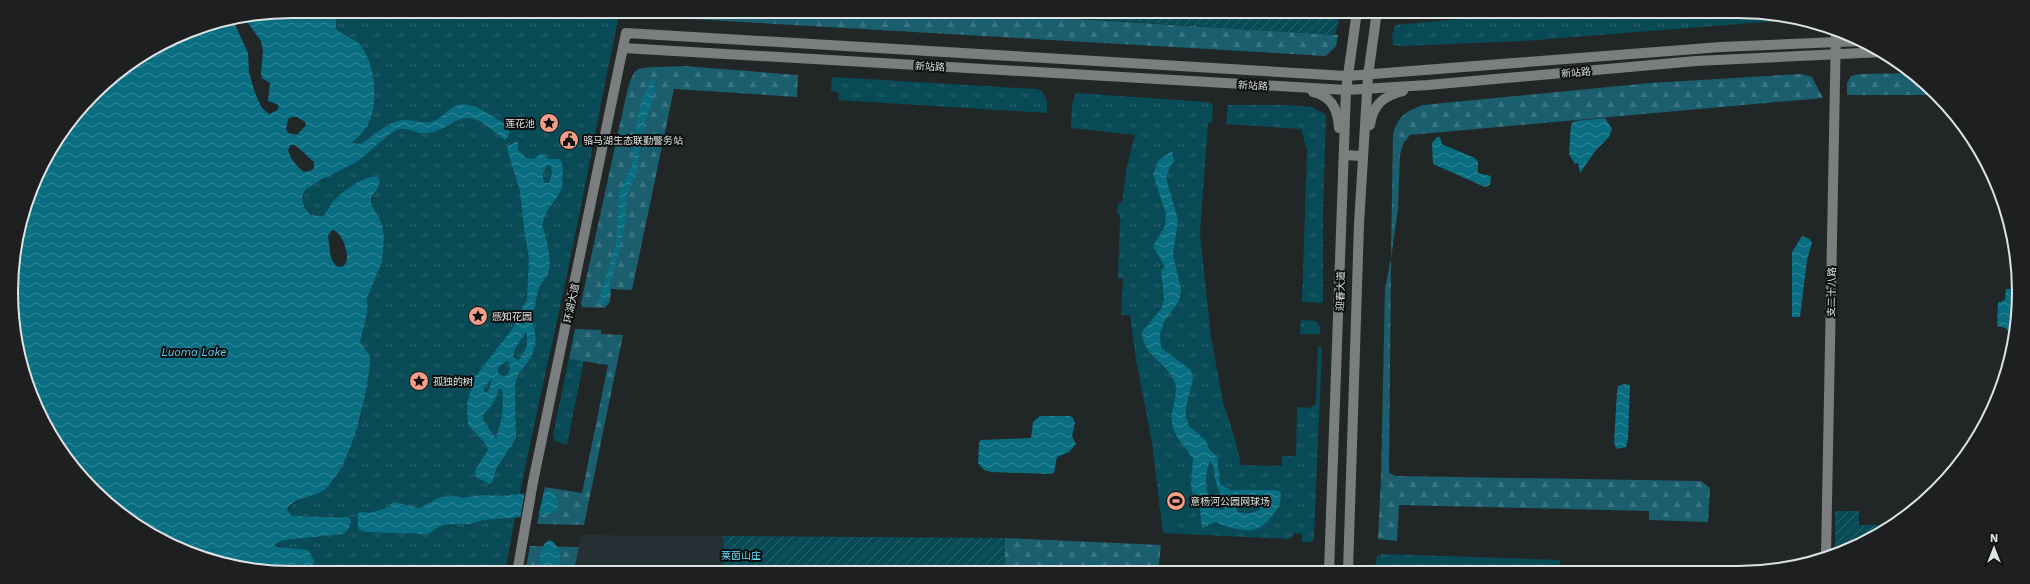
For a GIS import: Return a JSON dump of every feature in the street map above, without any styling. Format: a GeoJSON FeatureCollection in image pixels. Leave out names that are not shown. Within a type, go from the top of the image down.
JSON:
{"type":"FeatureCollection","features":[{"type":"Feature","properties":{"kind":"street","name":"迎春大道"},"geometry":{"type":"LineString","coordinates":[[1329,566],[1346,90],[1356,18]]}},
{"type":"Feature","properties":{"kind":"street","name":"迎春大道"},"geometry":{"type":"LineString","coordinates":[[1348,566],[1359,224],[1368,76],[1376,18]]}},
{"type":"Feature","properties":{"kind":"street","name":"新站路"},"geometry":{"type":"LineString","coordinates":[[626,33],[1347,76],[1368,76],[1721,47],[1849,42]]}},
{"type":"Feature","properties":{"kind":"street","name":"环湖大道"},"geometry":{"type":"LineString","coordinates":[[518,566],[533,482],[626,33]]}},
{"type":"Feature","properties":{"kind":"street","name":"支二十八路"},"geometry":{"type":"LineString","coordinates":[[1826,551],[1836,37]]}},
{"type":"Feature","properties":{"kind":"street","name":"新站路"},"geometry":{"type":"LineString","coordinates":[[623,48],[1346,90],[1367,90],[1428,85],[1696,61],[1870,52]]}},
{"type":"Feature","properties":{"kind":"street"},"geometry":{"type":"LineString","coordinates":[[1359,224],[1371,115],[1376,105],[1382,99],[1396,93],[1428,85]]}},
{"type":"Feature","properties":{"kind":"street"},"geometry":{"type":"LineString","coordinates":[[1289,87],[1321,94],[1329,99],[1338,116],[1342,237]]}},
{"type":"Feature","properties":{"kind":"street"},"geometry":{"type":"LineString","coordinates":[[1344,156],[1363,156]]}},
{"type":"Feature","properties":{"kind":"shaded area"},"geometry":{"type":"Polygon","coordinates":[[[581,535],[723,536],[723,566],[574,566],[581,535]]]}},
{"type":"Feature","properties":{"kind":"green space"},"geometry":{"type":"Polygon","coordinates":[[[337,18],[619,18],[574,241],[534,424],[506,566],[314,566],[314,560],[274,544],[285,540],[343,534],[341,516],[292,516],[287,510],[293,504],[334,481],[361,417],[370,360],[360,342],[367,313],[367,298],[382,262],[382,224],[371,204],[375,192],[366,179],[334,199],[328,211],[323,216],[311,215],[303,203],[306,190],[312,185],[324,180],[370,121],[368,61],[358,43],[341,34],[336,28],[337,18]]]}},
{"type":"Feature","properties":{"kind":"green space"},"geometry":{"type":"Polygon","coordinates":[[[676,18],[1061,18],[1338,35],[1336,46],[1326,56],[676,18]]]}},
{"type":"Feature","properties":{"kind":"green space"},"geometry":{"type":"Polygon","coordinates":[[[1086,18],[1339,18],[1335,35],[1086,18]]]}},
{"type":"Feature","properties":{"kind":"green space"},"geometry":{"type":"Polygon","coordinates":[[[1470,18],[1738,18],[1778,21],[1524,41],[1401,46],[1393,45],[1392,36],[1395,25],[1470,18]]]}},
{"type":"Feature","properties":{"kind":"green space"},"geometry":{"type":"Polygon","coordinates":[[[684,66],[798,75],[797,97],[674,89],[632,290],[611,289],[610,302],[605,308],[582,307],[581,303],[631,78],[637,70],[640,69],[684,66]]]}},
{"type":"Feature","properties":{"kind":"green space"},"geometry":{"type":"Polygon","coordinates":[[[1903,73],[1929,95],[1847,95],[1847,83],[1851,76],[1860,74],[1903,73]]]}},
{"type":"Feature","properties":{"kind":"green space"},"geometry":{"type":"Polygon","coordinates":[[[1801,74],[1812,77],[1823,98],[1410,135],[1403,144],[1400,155],[1398,209],[1391,259],[1393,134],[1400,118],[1407,112],[1423,105],[1650,83],[1801,74]]]}},
{"type":"Feature","properties":{"kind":"green space"},"geometry":{"type":"Polygon","coordinates":[[[832,77],[1037,89],[1042,91],[1047,101],[1047,113],[838,100],[839,93],[831,91],[832,77]]]}},
{"type":"Feature","properties":{"kind":"green space"},"geometry":{"type":"Polygon","coordinates":[[[1076,93],[1208,102],[1213,105],[1212,123],[1208,123],[1200,233],[1211,337],[1223,402],[1235,439],[1241,465],[1282,466],[1282,456],[1296,456],[1297,407],[1309,408],[1315,405],[1318,346],[1322,348],[1314,537],[1312,542],[1302,542],[1302,534],[1295,533],[1290,539],[1163,533],[1152,443],[1136,360],[1130,315],[1121,315],[1123,279],[1118,278],[1120,215],[1117,214],[1118,203],[1122,203],[1127,165],[1135,135],[1071,128],[1072,104],[1076,93]]]}},
{"type":"Feature","properties":{"kind":"green space"},"geometry":{"type":"Polygon","coordinates":[[[1228,105],[1286,105],[1312,107],[1326,115],[1323,213],[1323,303],[1302,302],[1307,150],[1301,129],[1226,124],[1228,105]]]}},
{"type":"Feature","properties":{"kind":"green space"},"geometry":{"type":"Polygon","coordinates":[[[1391,259],[1389,473],[1396,476],[1701,481],[1710,488],[1708,522],[1649,520],[1649,511],[1399,505],[1397,541],[1378,539],[1381,478],[1385,288],[1391,259]]]}},
{"type":"Feature","properties":{"kind":"green space"},"geometry":{"type":"Polygon","coordinates":[[[1301,320],[1316,321],[1320,327],[1320,334],[1300,334],[1301,320]]]}},
{"type":"Feature","properties":{"kind":"green space"},"geometry":{"type":"Polygon","coordinates":[[[575,329],[601,330],[601,334],[623,335],[584,525],[537,524],[545,487],[582,493],[608,365],[569,359],[575,329]]]}},
{"type":"Feature","properties":{"kind":"green space"},"geometry":{"type":"Polygon","coordinates":[[[569,359],[584,360],[567,445],[555,441],[553,435],[569,359]]]}},
{"type":"Feature","properties":{"kind":"green space","name":"意杨河公园网球场"},"geometry":{"type":"Polygon","coordinates":[[[1167,483],[1185,483],[1185,520],[1166,520],[1167,483]]]}},
{"type":"Feature","properties":{"kind":"green space"},"geometry":{"type":"Polygon","coordinates":[[[1835,511],[1859,511],[1859,525],[1882,525],[1859,538],[1835,548],[1835,511]]]}},
{"type":"Feature","properties":{"kind":"green space","name":"莱茵山庄"},"geometry":{"type":"Polygon","coordinates":[[[723,536],[1005,538],[1005,566],[722,566],[724,557],[723,536]]]}},
{"type":"Feature","properties":{"kind":"green space"},"geometry":{"type":"Polygon","coordinates":[[[1005,538],[1161,545],[1159,566],[1005,566],[1005,538]]]}},
{"type":"Feature","properties":{"kind":"green space"},"geometry":{"type":"Polygon","coordinates":[[[530,546],[579,547],[575,566],[526,566],[530,546]]]}},
{"type":"Feature","properties":{"kind":"green space"},"geometry":{"type":"Polygon","coordinates":[[[1382,554],[1560,560],[1559,566],[1376,566],[1377,556],[1382,554]]]}},
{"type":"Feature","properties":{"kind":"water","name":"Luoma Lake"},"geometry":{"type":"Polygon","coordinates":[[[292,18],[337,18],[336,28],[341,33],[358,43],[364,50],[372,70],[374,81],[374,103],[372,114],[366,128],[352,143],[361,144],[383,128],[398,121],[407,120],[425,123],[434,121],[439,119],[452,108],[461,105],[468,105],[478,108],[506,123],[509,130],[505,140],[483,123],[469,118],[458,120],[439,130],[429,133],[399,129],[389,134],[361,159],[314,184],[303,194],[303,201],[309,213],[311,215],[323,216],[334,200],[350,187],[362,180],[378,177],[380,183],[371,199],[371,203],[382,224],[384,238],[382,262],[367,298],[367,313],[360,342],[370,356],[369,374],[362,411],[350,449],[334,480],[324,490],[298,500],[287,510],[292,516],[348,517],[351,521],[350,525],[343,534],[285,540],[274,544],[278,547],[308,550],[314,560],[314,566],[256,564],[221,557],[171,538],[140,520],[111,498],[86,473],[75,459],[64,444],[46,413],[27,363],[20,328],[18,292],[20,256],[27,221],[46,171],[64,140],[86,111],[111,86],[140,64],[155,55],[187,39],[221,27],[235,24],[248,53],[249,72],[255,93],[262,108],[269,114],[276,111],[279,107],[277,104],[268,101],[270,83],[262,78],[263,51],[261,41],[247,22],[292,18]],[[297,117],[288,119],[286,129],[288,133],[297,135],[306,125],[305,122],[297,117]],[[291,145],[288,150],[290,156],[299,168],[304,172],[312,170],[314,168],[314,162],[295,145],[291,145]],[[332,230],[328,236],[331,258],[336,266],[342,267],[346,263],[346,251],[341,237],[337,232],[332,230]]]}},
{"type":"Feature","properties":{"kind":"water"},"geometry":{"type":"Polygon","coordinates":[[[653,79],[655,89],[653,100],[644,122],[636,175],[627,194],[625,223],[619,253],[610,281],[608,300],[602,306],[598,302],[616,244],[620,190],[632,166],[638,112],[651,80],[653,79]]]}},
{"type":"Feature","properties":{"kind":"water"},"geometry":{"type":"Polygon","coordinates":[[[1605,118],[1612,129],[1609,137],[1596,150],[1580,173],[1578,163],[1575,164],[1569,154],[1571,124],[1575,121],[1605,118]]]}},
{"type":"Feature","properties":{"kind":"water"},"geometry":{"type":"Polygon","coordinates":[[[1437,137],[1440,137],[1442,144],[1475,158],[1478,162],[1478,173],[1491,176],[1490,185],[1485,187],[1433,164],[1432,143],[1437,137]]]}},
{"type":"Feature","properties":{"kind":"water"},"geometry":{"type":"Polygon","coordinates":[[[518,141],[518,150],[526,158],[534,159],[541,153],[546,156],[547,159],[560,159],[563,168],[562,187],[546,213],[542,225],[547,242],[550,262],[548,274],[539,287],[533,313],[536,339],[532,356],[518,375],[515,385],[516,438],[497,467],[492,483],[489,484],[475,476],[475,470],[488,450],[486,444],[468,425],[467,404],[475,377],[513,328],[524,304],[527,301],[529,257],[520,191],[507,149],[508,146],[518,141]],[[548,165],[543,178],[545,183],[549,183],[552,173],[551,166],[548,165]],[[525,333],[515,349],[513,357],[519,360],[527,346],[527,334],[525,333]],[[506,361],[498,368],[498,373],[504,377],[510,371],[509,362],[506,361]],[[492,378],[484,387],[484,391],[486,393],[489,390],[492,378]],[[499,389],[493,404],[483,415],[483,420],[496,439],[502,417],[503,393],[501,389],[499,389]]]}},
{"type":"Feature","properties":{"kind":"water"},"geometry":{"type":"Polygon","coordinates":[[[1172,151],[1174,161],[1166,178],[1178,220],[1173,254],[1181,290],[1179,301],[1164,322],[1160,334],[1161,348],[1191,370],[1193,379],[1186,407],[1186,418],[1189,426],[1205,440],[1209,449],[1217,457],[1220,484],[1230,490],[1280,491],[1281,495],[1277,509],[1264,525],[1250,530],[1242,530],[1215,522],[1202,528],[1199,501],[1192,491],[1191,484],[1193,459],[1175,432],[1172,422],[1176,385],[1170,373],[1146,347],[1142,332],[1161,309],[1164,299],[1161,270],[1165,267],[1153,246],[1165,226],[1166,214],[1153,174],[1159,160],[1172,151]],[[1210,461],[1206,479],[1208,495],[1212,508],[1222,510],[1225,508],[1224,501],[1216,482],[1213,467],[1210,461]],[[1230,495],[1230,499],[1238,512],[1248,514],[1260,510],[1260,504],[1263,500],[1259,495],[1230,495]]]}},
{"type":"Feature","properties":{"kind":"water"},"geometry":{"type":"Polygon","coordinates":[[[1802,236],[1810,239],[1812,243],[1807,260],[1800,317],[1792,317],[1792,252],[1802,236]]]}},
{"type":"Feature","properties":{"kind":"water"},"geometry":{"type":"Polygon","coordinates":[[[2006,289],[2012,289],[2009,334],[2006,328],[1997,326],[1998,302],[2005,299],[2006,289]]]}},
{"type":"Feature","properties":{"kind":"water"},"geometry":{"type":"Polygon","coordinates":[[[1625,384],[1630,385],[1628,440],[1626,447],[1617,449],[1614,443],[1617,391],[1618,386],[1625,384]]]}},
{"type":"Feature","properties":{"kind":"water"},"geometry":{"type":"Polygon","coordinates":[[[1040,416],[1070,416],[1073,418],[1075,423],[1072,436],[1076,444],[1069,452],[1057,457],[1054,473],[992,472],[984,470],[978,463],[979,443],[981,440],[1031,438],[1033,422],[1040,416]]]}},
{"type":"Feature","properties":{"kind":"water"},"geometry":{"type":"Polygon","coordinates":[[[551,491],[558,500],[557,511],[546,515],[483,520],[470,524],[450,524],[440,526],[428,534],[365,532],[358,529],[358,514],[360,512],[370,513],[386,508],[394,502],[419,508],[441,497],[456,496],[462,498],[483,495],[499,496],[551,491]]]}},
{"type":"Feature","properties":{"kind":"water"},"geometry":{"type":"Polygon","coordinates":[[[550,540],[557,546],[560,555],[560,566],[539,566],[542,549],[546,542],[550,540]]]}},
{"type":"Feature","properties":{"kind":"pier"},"geometry":{"type":"Polygon","coordinates":[[[544,491],[538,518],[520,519],[525,492],[544,491]]]}},
{"type":"Feature","properties":{"kind":"place","name":"莲花池"},"geometry":{"type":"Point","coordinates":[549,123]}},
{"type":"Feature","properties":{"kind":"place","name":"骆马湖生态联勤警务站"},"geometry":{"type":"Point","coordinates":[569,140]}},
{"type":"Feature","properties":{"kind":"place","name":"感知花园"},"geometry":{"type":"Point","coordinates":[478,316]}},
{"type":"Feature","properties":{"kind":"place","name":"孤独的树"},"geometry":{"type":"Point","coordinates":[419,381]}},
{"type":"Feature","properties":{"kind":"place","name":"意杨河公园网球场"},"geometry":{"type":"Point","coordinates":[1176,501]}}]}
